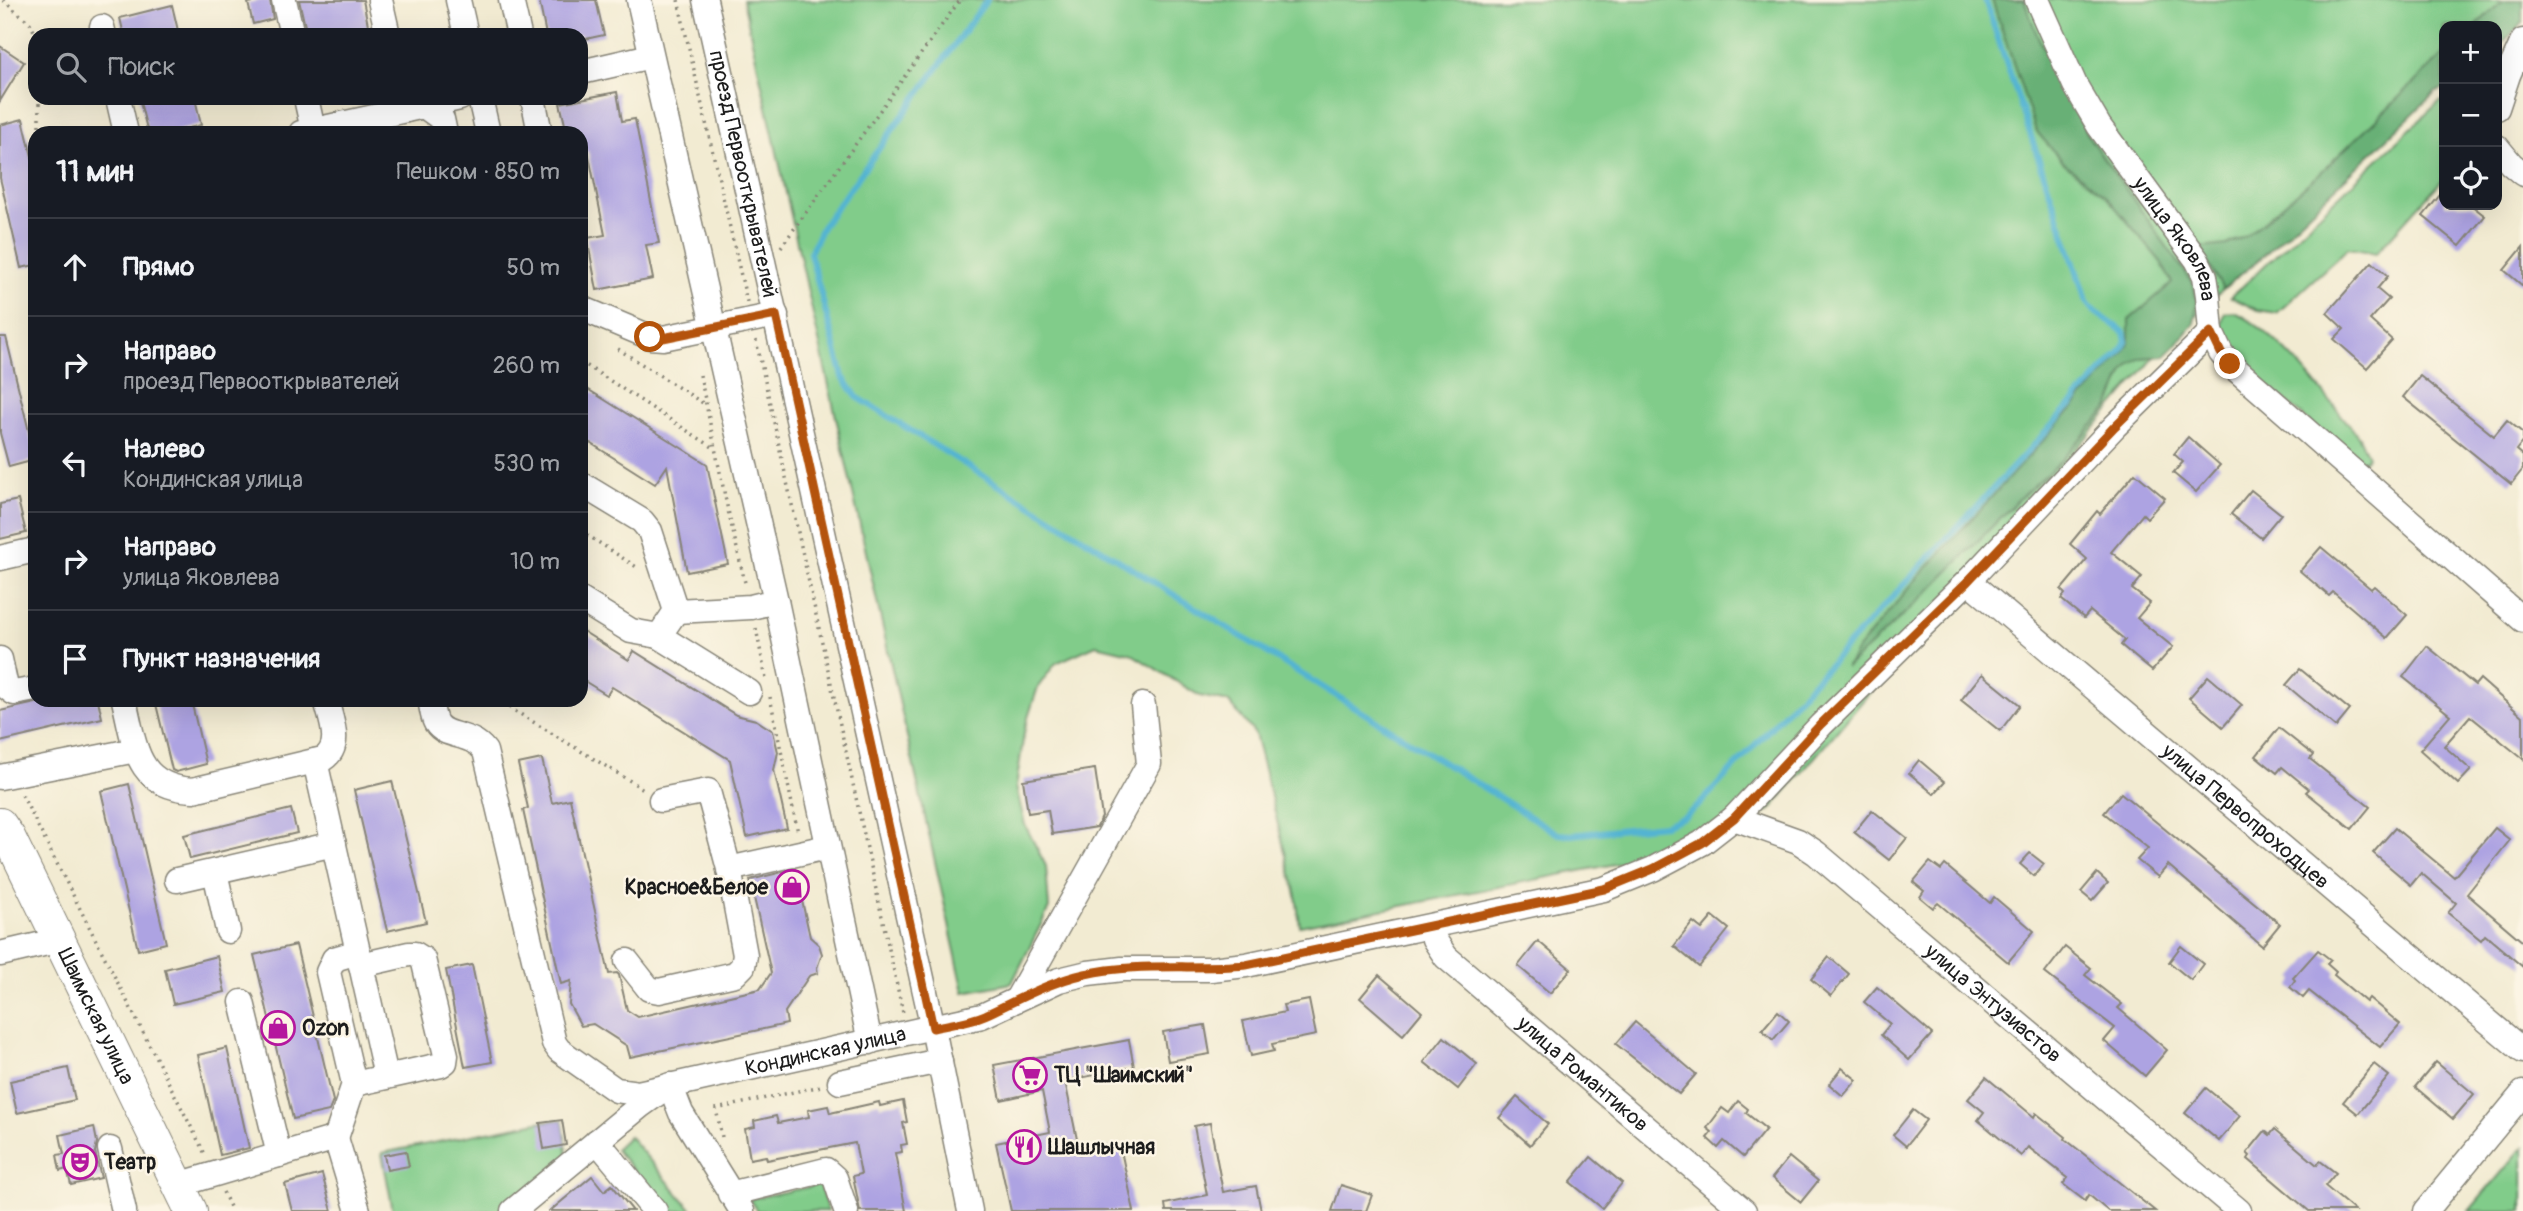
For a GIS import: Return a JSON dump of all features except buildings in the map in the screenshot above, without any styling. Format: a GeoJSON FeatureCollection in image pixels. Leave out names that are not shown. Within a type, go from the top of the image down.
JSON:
{"type":"FeatureCollection","features":[{"type":"Feature","properties":{"kind":"main road","name":"Шаимская улица"},"geometry":{"type":"LineString","coordinates":[[0,824],[60,940],[187,1204]]}},
{"type":"Feature","properties":{"kind":"street"},"geometry":{"type":"LineString","coordinates":[[284,0],[290,28]]}},
{"type":"Feature","properties":{"kind":"street"},"geometry":{"type":"LineString","coordinates":[[380,0],[386,28]]}},
{"type":"Feature","properties":{"kind":"street"},"geometry":{"type":"LineString","coordinates":[[458,0],[464,28]]}},
{"type":"Feature","properties":{"kind":"street"},"geometry":{"type":"LineString","coordinates":[[511,0],[517,28]]}},
{"type":"Feature","properties":{"kind":"street"},"geometry":{"type":"LineString","coordinates":[[639,0],[776,601],[870,1042]]}},
{"type":"Feature","properties":{"kind":"street","name":"проезд Первооткрывателей"},"geometry":{"type":"LineString","coordinates":[[705,0],[933,1028],[970,1211]]}},
{"type":"Feature","properties":{"kind":"street","name":"улица Яковлева"},"geometry":{"type":"LineString","coordinates":[[2037,0],[2075,85],[2099,126],[2197,260],[2205,276],[2211,332],[2221,353],[2243,378],[2523,620]]}},
{"type":"Feature","properties":{"kind":"street"},"geometry":{"type":"LineString","coordinates":[[2502,93],[2523,41]]}},
{"type":"Feature","properties":{"kind":"street"},"geometry":{"type":"LineString","coordinates":[[588,70],[651,56]]}},
{"type":"Feature","properties":{"kind":"street"},"geometry":{"type":"LineString","coordinates":[[120,105],[124,126]]}},
{"type":"Feature","properties":{"kind":"street"},"geometry":{"type":"LineString","coordinates":[[306,105],[307,126]]}},
{"type":"Feature","properties":{"kind":"street"},"geometry":{"type":"LineString","coordinates":[[330,126],[411,105],[442,119],[444,126]]}},
{"type":"Feature","properties":{"kind":"street"},"geometry":{"type":"LineString","coordinates":[[482,105],[486,126]]}},
{"type":"Feature","properties":{"kind":"street"},"geometry":{"type":"LineString","coordinates":[[534,105],[539,126]]}},
{"type":"Feature","properties":{"kind":"street"},"geometry":{"type":"LineString","coordinates":[[2502,153],[2523,174]]}},
{"type":"Feature","properties":{"kind":"street"},"geometry":{"type":"LineString","coordinates":[[588,311],[650,337],[663,338],[776,315]]}},
{"type":"Feature","properties":{"kind":"street","name":"Кондинская улица"},"geometry":{"type":"LineString","coordinates":[[639,1099],[670,1085],[982,1016],[1059,981],[1088,973],[1132,968],[1210,969],[1246,965],[1604,889],[1623,882],[1702,843],[1734,818],[1821,724],[1968,581],[2115,426],[2211,332]]}},
{"type":"Feature","properties":{"kind":"street"},"geometry":{"type":"LineString","coordinates":[[588,488],[642,521],[650,531],[676,611]]}},
{"type":"Feature","properties":{"kind":"street"},"geometry":{"type":"LineString","coordinates":[[0,558],[28,552]]}},
{"type":"Feature","properties":{"kind":"street","name":"улица Первопроходцев"},"geometry":{"type":"LineString","coordinates":[[1968,581],[2523,1051]]}},
{"type":"Feature","properties":{"kind":"street"},"geometry":{"type":"LineString","coordinates":[[676,611],[751,607],[776,601]]}},
{"type":"Feature","properties":{"kind":"street"},"geometry":{"type":"LineString","coordinates":[[588,604],[631,631],[659,636],[749,692]]}},
{"type":"Feature","properties":{"kind":"street"},"geometry":{"type":"LineString","coordinates":[[659,636],[676,611]]}},
{"type":"Feature","properties":{"kind":"street"},"geometry":{"type":"LineString","coordinates":[[0,659],[6,687],[14,693],[28,690]]}},
{"type":"Feature","properties":{"kind":"street"},"geometry":{"type":"LineString","coordinates":[[1017,999],[1149,764],[1143,705]]}},
{"type":"Feature","properties":{"kind":"street"},"geometry":{"type":"LineString","coordinates":[[126,707],[136,750],[149,774],[163,785],[193,790],[328,756],[335,743],[327,707]]}},
{"type":"Feature","properties":{"kind":"street"},"geometry":{"type":"LineString","coordinates":[[431,707],[434,720],[444,731],[472,738],[485,751],[554,1043],[559,1050],[616,1090],[639,1099],[597,1141],[513,1211]]}},
{"type":"Feature","properties":{"kind":"street"},"geometry":{"type":"LineString","coordinates":[[9,783],[136,750]]}},
{"type":"Feature","properties":{"kind":"street"},"geometry":{"type":"LineString","coordinates":[[315,761],[386,1076]]}},
{"type":"Feature","properties":{"kind":"street"},"geometry":{"type":"LineString","coordinates":[[627,961],[649,989],[659,991],[735,974],[743,966],[745,955],[729,869],[708,791],[661,800]]}},
{"type":"Feature","properties":{"kind":"street","name":"улица Энтузиастов"},"geometry":{"type":"LineString","coordinates":[[1734,818],[1798,841],[1816,853],[2239,1211]]}},
{"type":"Feature","properties":{"kind":"street"},"geometry":{"type":"LineString","coordinates":[[177,880],[334,844]]}},
{"type":"Feature","properties":{"kind":"street"},"geometry":{"type":"LineString","coordinates":[[729,869],[827,847]]}},
{"type":"Feature","properties":{"kind":"street"},"geometry":{"type":"LineString","coordinates":[[215,872],[228,931]]}},
{"type":"Feature","properties":{"kind":"street","name":"улица Романтиков"},"geometry":{"type":"LineString","coordinates":[[1431,927],[1439,949],[1446,957],[1744,1211]]}},
{"type":"Feature","properties":{"kind":"street"},"geometry":{"type":"LineString","coordinates":[[0,954],[60,940]]}},
{"type":"Feature","properties":{"kind":"street"},"geometry":{"type":"LineString","coordinates":[[354,1084],[445,1062],[446,1055],[423,958],[415,954],[334,959],[327,972],[354,1084],[336,1138],[358,1211]]}},
{"type":"Feature","properties":{"kind":"street"},"geometry":{"type":"LineString","coordinates":[[242,1002],[279,1154]]}},
{"type":"Feature","properties":{"kind":"street"},"geometry":{"type":"LineString","coordinates":[[841,1082],[940,1061]]}},
{"type":"Feature","properties":{"kind":"street"},"geometry":{"type":"LineString","coordinates":[[670,1085],[681,1112],[736,1202],[825,1170],[835,1178],[846,1211]]}},
{"type":"Feature","properties":{"kind":"street"},"geometry":{"type":"LineString","coordinates":[[2426,1211],[2523,1093]]}},
{"type":"Feature","properties":{"kind":"street"},"geometry":{"type":"LineString","coordinates":[[187,1204],[215,1174],[336,1138]]}},
{"type":"Feature","properties":{"kind":"street"},"geometry":{"type":"LineString","coordinates":[[597,1141],[655,1211]]}},
{"type":"Feature","properties":{"kind":"street"},"geometry":{"type":"LineString","coordinates":[[110,1149],[124,1211]]}},
{"type":"Feature","properties":{"kind":"path"},"geometry":{"type":"LineString","coordinates":[[3,0],[32,28]]}},
{"type":"Feature","properties":{"kind":"path"},"geometry":{"type":"LineString","coordinates":[[678,0],[751,320],[906,1034]]}},
{"type":"Feature","properties":{"kind":"path"},"geometry":{"type":"LineString","coordinates":[[766,268],[960,0]]}},
{"type":"Feature","properties":{"kind":"path"},"geometry":{"type":"LineString","coordinates":[[39,126],[40,105]]}},
{"type":"Feature","properties":{"kind":"path"},"geometry":{"type":"LineString","coordinates":[[615,347],[716,411],[730,432],[738,437]]}},
{"type":"Feature","properties":{"kind":"path"},"geometry":{"type":"LineString","coordinates":[[588,366],[715,447]]}},
{"type":"Feature","properties":{"kind":"path"},"geometry":{"type":"LineString","coordinates":[[588,536],[668,587]]}},
{"type":"Feature","properties":{"kind":"path"},"geometry":{"type":"LineString","coordinates":[[508,707],[661,800]]}},
{"type":"Feature","properties":{"kind":"path"},"geometry":{"type":"LineString","coordinates":[[9,783],[232,1211]]}},
{"type":"Feature","properties":{"kind":"path"},"geometry":{"type":"LineString","coordinates":[[724,1144],[716,1109],[841,1082]]}},
{"type":"Feature","properties":{"kind":"green space"},"geometry":{"type":"Polygon","coordinates":[[[743,0],[2512,0],[2491,21],[2439,21],[2439,73],[2153,359],[1770,810],[1717,844],[1300,926],[1296,895],[1255,734],[1229,702],[1200,696],[1130,653],[1096,645],[1056,663],[1038,687],[1025,727],[1016,787],[1025,825],[1046,866],[1049,908],[1012,983],[964,992],[743,0]]]}},
{"type":"Feature","properties":{"kind":"green space"},"geometry":{"type":"Polygon","coordinates":[[[1992,0],[2024,0],[2037,35],[2090,139],[2193,283],[2197,302],[2194,323],[2165,356],[2141,358],[2129,366],[2109,407],[2059,463],[1846,668],[1857,650],[1912,584],[2123,353],[2129,343],[2129,320],[2172,283],[2161,262],[2107,197],[2063,162],[2036,131],[1992,0]]]}},
{"type":"Feature","properties":{"kind":"green space"},"geometry":{"type":"Polygon","coordinates":[[[2504,0],[2523,0],[2523,23],[2502,43],[2502,21],[2481,21],[2504,0]]]}},
{"type":"Feature","properties":{"kind":"green space"},"geometry":{"type":"Polygon","coordinates":[[[2439,59],[2439,91],[2261,258],[2223,289],[2199,248],[2227,245],[2248,235],[2320,173],[2439,59]]]}},
{"type":"Feature","properties":{"kind":"green space"},"geometry":{"type":"Polygon","coordinates":[[[2438,103],[2439,184],[2376,253],[2348,248],[2277,313],[2257,310],[2231,297],[2438,103]]]}},
{"type":"Feature","properties":{"kind":"green space"},"geometry":{"type":"Polygon","coordinates":[[[2235,312],[2252,322],[2286,351],[2359,437],[2368,456],[2359,466],[2248,368],[2230,348],[2221,326],[2225,313],[2235,312]]]}},
{"type":"Feature","properties":{"kind":"green space"},"geometry":{"type":"Polygon","coordinates":[[[562,1120],[568,1156],[501,1211],[393,1211],[382,1153],[538,1122],[562,1120]]]}},
{"type":"Feature","properties":{"kind":"green space"},"geometry":{"type":"Polygon","coordinates":[[[629,1136],[693,1211],[668,1211],[615,1149],[629,1136]]]}},
{"type":"Feature","properties":{"kind":"green space"},"geometry":{"type":"Polygon","coordinates":[[[2523,1147],[2523,1211],[2469,1211],[2523,1147]]]}},
{"type":"Feature","properties":{"kind":"green space"},"geometry":{"type":"Polygon","coordinates":[[[819,1185],[828,1211],[757,1211],[749,1199],[819,1185]]]}},
{"type":"Feature","properties":{"kind":"waterway"},"geometry":{"type":"LineString","coordinates":[[987,0],[822,227],[810,253],[843,377],[857,397],[1558,834],[1571,835],[1664,825],[1684,817],[1699,805],[2120,352],[2126,342],[2124,332],[2095,312],[2087,302],[1985,0]]}},
{"type":"Feature","properties":{"kind":"place","name":"Красное&Белое"},"geometry":{"type":"Point","coordinates":[792,887]}},
{"type":"Feature","properties":{"kind":"place","name":"Ozon"},"geometry":{"type":"Point","coordinates":[278,1028]}},
{"type":"Feature","properties":{"kind":"place","name":"ТЦ \"Шаимский\""},"geometry":{"type":"Point","coordinates":[1030,1075]}},
{"type":"Feature","properties":{"kind":"place","name":"Шашлычная"},"geometry":{"type":"Point","coordinates":[1024,1147]}},
{"type":"Feature","properties":{"kind":"place","name":"Театр"},"geometry":{"type":"Point","coordinates":[80,1162]}},
{"type":"Feature","properties":{"kind":"route"},"geometry":{"type":"LineString","coordinates":[[650,337],[663,338],[776,315],[933,1028],[982,1016],[1059,981],[1088,973],[1122,969],[1210,969],[1246,965],[1604,889],[1653,869],[1702,843],[1734,818],[1821,724],[1968,581],[2115,426],[2211,332],[2221,353],[2230,364]]}}]}
